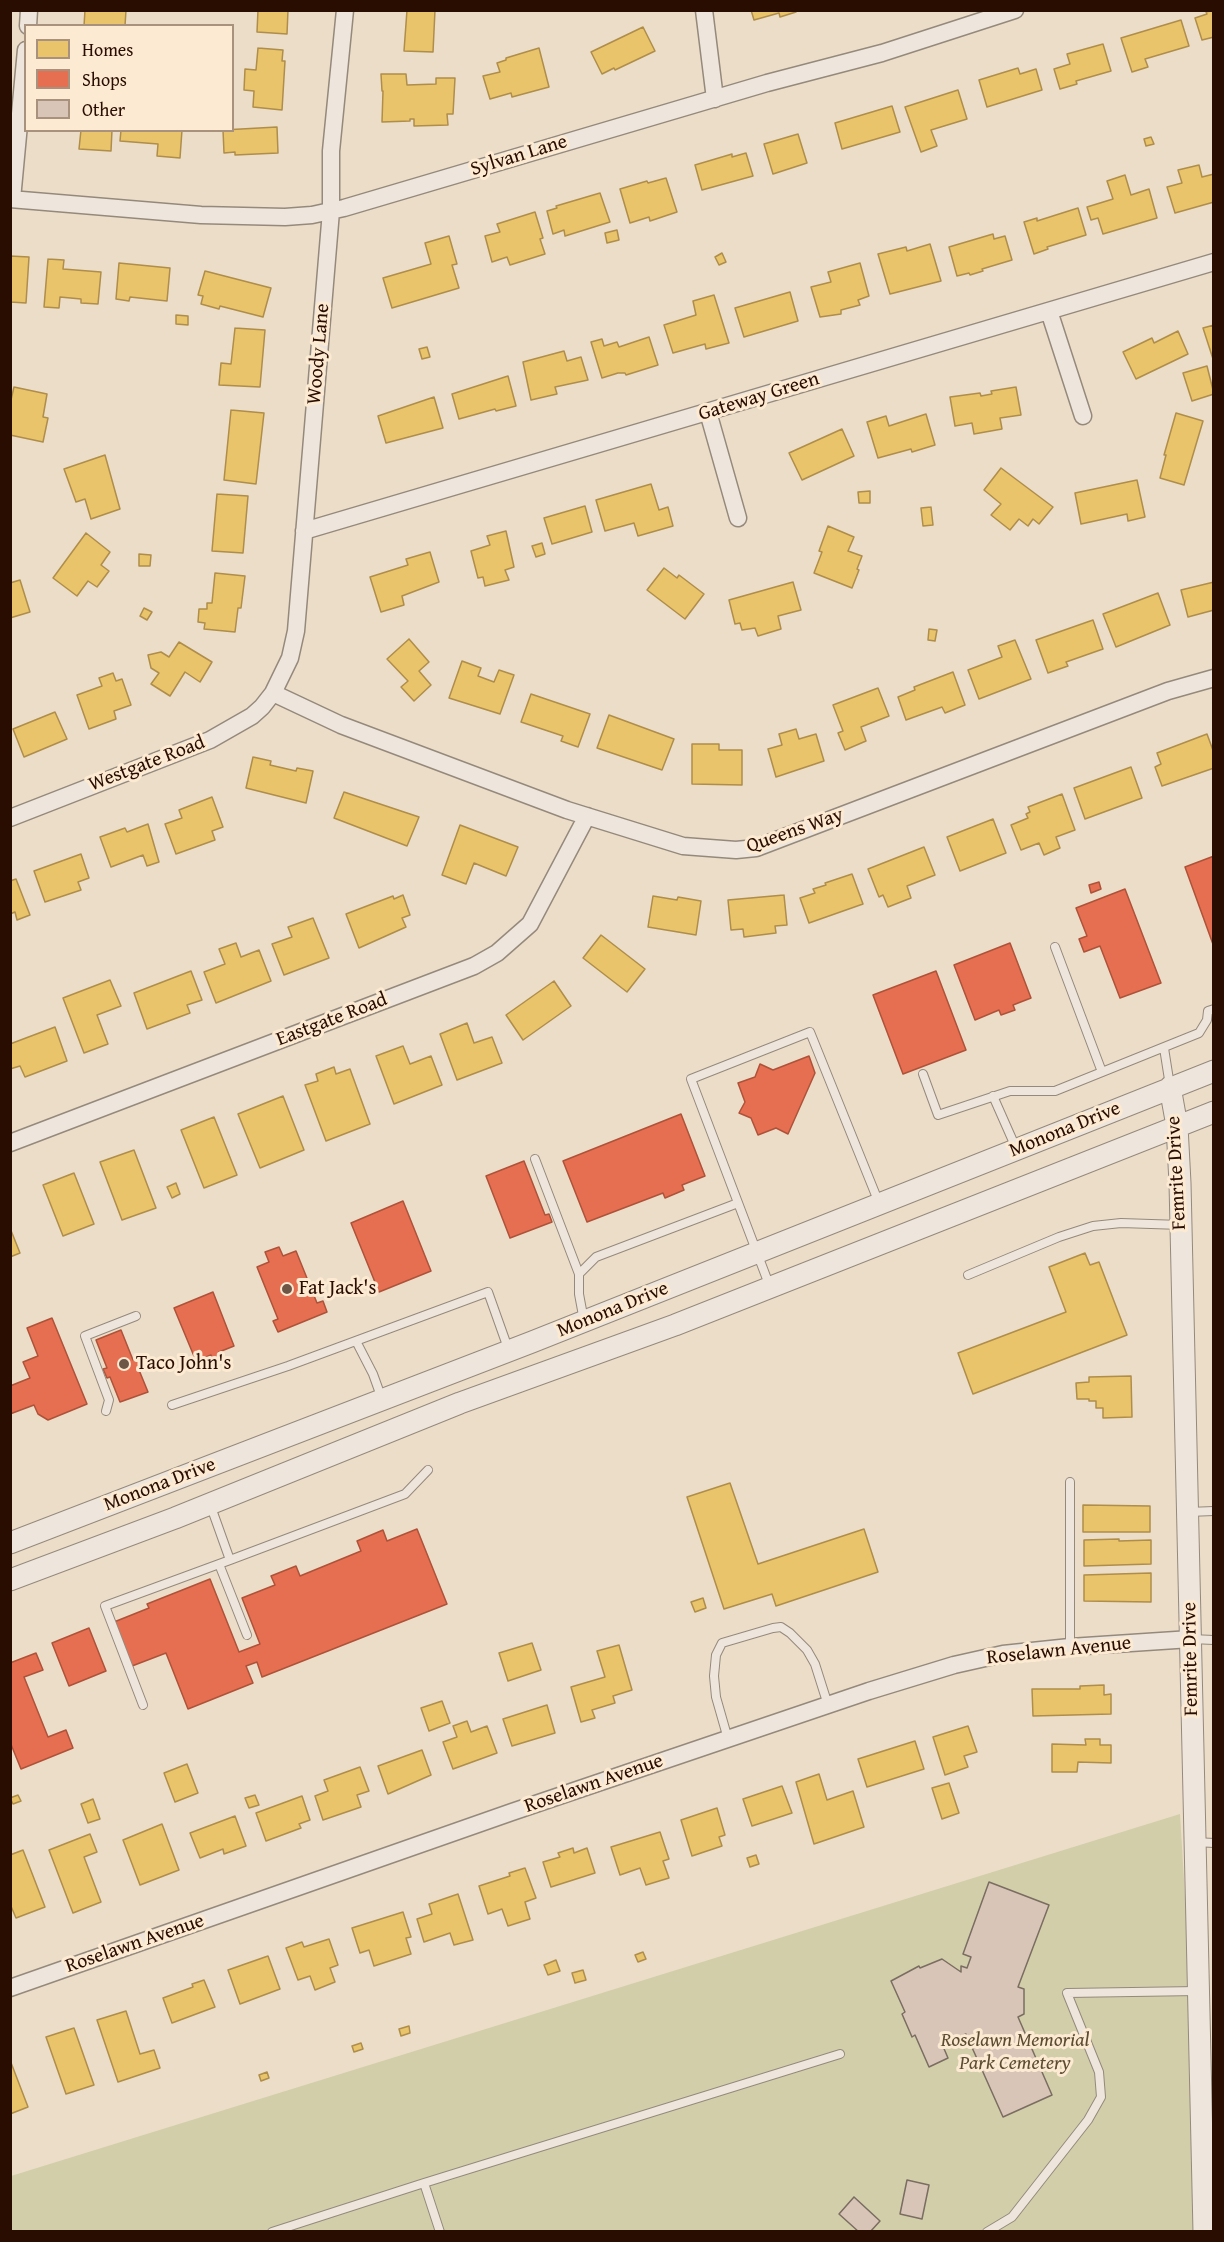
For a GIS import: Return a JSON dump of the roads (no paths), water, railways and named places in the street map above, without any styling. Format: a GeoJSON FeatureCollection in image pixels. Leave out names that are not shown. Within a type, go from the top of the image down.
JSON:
{"type":"FeatureCollection","features":[{"type":"Feature","properties":{"kind":"street","name":"Woody Lane"},"geometry":{"type":"LineString","coordinates":[[273,693],[290,658],[296,631],[331,211],[331,151],[345,10]]}},
{"type":"Feature","properties":{"kind":"street"},"geometry":{"type":"LineString","coordinates":[[704,10],[715,99]]}},
{"type":"Feature","properties":{"kind":"street","name":"Sylvan Lane"},"geometry":{"type":"LineString","coordinates":[[11,199],[201,215],[285,217],[331,211],[715,99],[882,53],[1015,10]]}},
{"type":"Feature","properties":{"kind":"street"},"geometry":{"type":"LineString","coordinates":[[11,199],[24,70]]}},
{"type":"Feature","properties":{"kind":"street","name":"Gateway Green"},"geometry":{"type":"LineString","coordinates":[[304,531],[1214,262]]}},
{"type":"Feature","properties":{"kind":"street"},"geometry":{"type":"LineString","coordinates":[[1049,311],[1083,416]]}},
{"type":"Feature","properties":{"kind":"street"},"geometry":{"type":"LineString","coordinates":[[708,412],[738,518]]}},
{"type":"Feature","properties":{"kind":"street","name":"Queens Way"},"geometry":{"type":"LineString","coordinates":[[273,693],[341,725],[587,816],[682,846],[736,850],[756,848],[1168,691],[1214,678]]}},
{"type":"Feature","properties":{"kind":"street","name":"Westgate Road"},"geometry":{"type":"LineString","coordinates":[[10,818],[201,745],[252,716],[273,693]]}},
{"type":"Feature","properties":{"kind":"street","name":"Eastgate Road"},"geometry":{"type":"LineString","coordinates":[[10,1143],[474,966],[497,953],[530,924],[587,816]]}},
{"type":"Feature","properties":{"kind":"street","name":"Monona Drive"},"geometry":{"type":"LineString","coordinates":[[10,1543],[584,1322],[1214,1071]]}},
{"type":"Feature","properties":{"kind":"street","name":"Femrite Drive"},"geometry":{"type":"LineString","coordinates":[[1170,1087],[1177,1126],[1191,1639],[1204,1842],[1198,1991],[1204,2232]]}},
{"type":"Feature","properties":{"kind":"street","name":"Monona Drive"},"geometry":{"type":"LineString","coordinates":[[10,1580],[210,1504],[460,1403],[675,1325],[1214,1112]]}},
{"type":"Feature","properties":{"kind":"street","name":"Roselawn Avenue"},"geometry":{"type":"LineString","coordinates":[[10,1988],[512,1812],[828,1705],[954,1665],[1003,1654],[1191,1639]]}},
{"type":"Feature","properties":{"kind":"lane"},"geometry":{"type":"LineString","coordinates":[[1055,947],[1102,1072]]}},
{"type":"Feature","properties":{"kind":"lane"},"geometry":{"type":"LineString","coordinates":[[922,1074],[938,1115],[1010,1091],[1055,1090],[1199,1033],[1207,1020],[1208,1011],[1214,1009]]}},
{"type":"Feature","properties":{"kind":"lane"},"geometry":{"type":"LineString","coordinates":[[770,1288],[691,1079],[810,1032],[879,1205]]}},
{"type":"Feature","properties":{"kind":"lane"},"geometry":{"type":"LineString","coordinates":[[1164,1048],[1170,1087]]}},
{"type":"Feature","properties":{"kind":"lane"},"geometry":{"type":"LineString","coordinates":[[993,1096],[1017,1150]]}},
{"type":"Feature","properties":{"kind":"lane"},"geometry":{"type":"LineString","coordinates":[[535,1159],[579,1274],[579,1294],[584,1322]]}},
{"type":"Feature","properties":{"kind":"lane"},"geometry":{"type":"LineString","coordinates":[[579,1274],[596,1257],[738,1203]]}},
{"type":"Feature","properties":{"kind":"lane"},"geometry":{"type":"LineString","coordinates":[[968,1275],[1059,1237],[1093,1226],[1121,1223],[1181,1225]]}},
{"type":"Feature","properties":{"kind":"lane"},"geometry":{"type":"LineString","coordinates":[[172,1405],[488,1292],[509,1351]]}},
{"type":"Feature","properties":{"kind":"lane"},"geometry":{"type":"LineString","coordinates":[[106,1411],[109,1400],[85,1336],[136,1316]]}},
{"type":"Feature","properties":{"kind":"lane"},"geometry":{"type":"LineString","coordinates":[[356,1341],[373,1374],[382,1400]]}},
{"type":"Feature","properties":{"kind":"lane"},"geometry":{"type":"LineString","coordinates":[[143,1705],[105,1606],[405,1494],[428,1470]]}},
{"type":"Feature","properties":{"kind":"lane"},"geometry":{"type":"LineString","coordinates":[[1070,1482],[1070,1647]]}},
{"type":"Feature","properties":{"kind":"lane"},"geometry":{"type":"LineString","coordinates":[[210,1504],[230,1560]]}},
{"type":"Feature","properties":{"kind":"lane"},"geometry":{"type":"LineString","coordinates":[[1187,1512],[1214,1511]]}},
{"type":"Feature","properties":{"kind":"lane"},"geometry":{"type":"LineString","coordinates":[[219,1564],[246,1635]]}},
{"type":"Feature","properties":{"kind":"lane"},"geometry":{"type":"LineString","coordinates":[[728,1739],[716,1697],[714,1676],[716,1655],[722,1643],[781,1627],[807,1650],[815,1664],[828,1705]]}},
{"type":"Feature","properties":{"kind":"lane"},"geometry":{"type":"LineString","coordinates":[[1191,1639],[1214,1640]]}},
{"type":"Feature","properties":{"kind":"lane"},"geometry":{"type":"LineString","coordinates":[[987,2232],[1012,2217],[1088,2120],[1101,2097],[1099,2072],[1067,1993],[1198,1991]]}},
{"type":"Feature","properties":{"kind":"lane"},"geometry":{"type":"LineString","coordinates":[[272,2232],[840,2054]]}},
{"type":"Feature","properties":{"kind":"lane"},"geometry":{"type":"LineString","coordinates":[[424,2183],[440,2232]]}},
{"type":"Feature","properties":{"kind":"place","name":"Fat Jack's"},"geometry":{"type":"Point","coordinates":[287,1289]}},
{"type":"Feature","properties":{"kind":"place","name":"Taco John's"},"geometry":{"type":"Point","coordinates":[124,1364]}},
{"type":"Feature","properties":{"kind":"park label","name":"Roselawn Memorial Park Cemetery"},"geometry":{"type":"Point","coordinates":[1015,2052]}}]}
